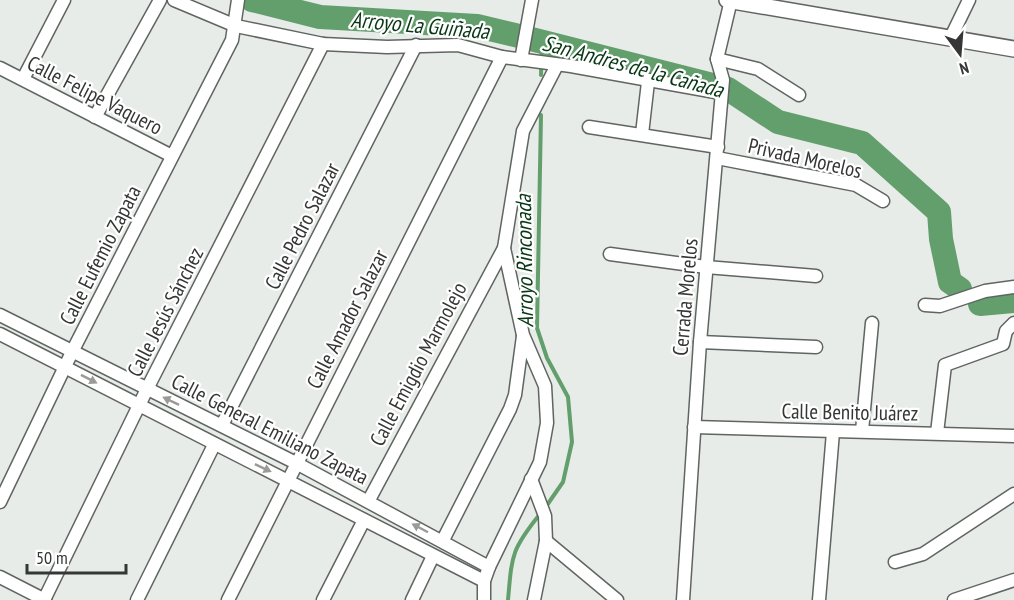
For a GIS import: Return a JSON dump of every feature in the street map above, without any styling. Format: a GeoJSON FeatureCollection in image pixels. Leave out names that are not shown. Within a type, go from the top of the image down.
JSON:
{"type":"FeatureCollection","features":[{"type":"Feature","properties":{"kind":"street"},"geometry":{"type":"LineString","coordinates":[[23,79],[64,0]]}},
{"type":"Feature","properties":{"kind":"street"},"geometry":{"type":"LineString","coordinates":[[95,117],[160,0]]}},
{"type":"Feature","properties":{"kind":"street"},"geometry":{"type":"LineString","coordinates":[[174,0],[236,26],[323,44],[387,47],[458,45],[502,57],[557,64],[648,82],[721,88]]}},
{"type":"Feature","properties":{"kind":"street"},"geometry":{"type":"LineString","coordinates":[[521,60],[532,0]]}},
{"type":"Feature","properties":{"kind":"street"},"geometry":{"type":"LineString","coordinates":[[730,0],[1014,49]]}},
{"type":"Feature","properties":{"kind":"street","name":"Cerrada Morelos"},"geometry":{"type":"LineString","coordinates":[[683,600],[700,342],[717,152],[721,88],[717,59],[730,0]]}},
{"type":"Feature","properties":{"kind":"street"},"geometry":{"type":"LineString","coordinates":[[951,37],[969,0]]}},
{"type":"Feature","properties":{"kind":"street"},"geometry":{"type":"LineString","coordinates":[[236,26],[238,6]]}},
{"type":"Feature","properties":{"kind":"street","name":"Calle Eufemio Zapata"},"geometry":{"type":"LineString","coordinates":[[0,502],[67,368],[72,352],[236,26]]}},
{"type":"Feature","properties":{"kind":"street","name":"Calle Jesús Sánchez"},"geometry":{"type":"LineString","coordinates":[[44,600],[147,389],[323,44]]}},
{"type":"Feature","properties":{"kind":"street","name":"Calle Pedro Salazar"},"geometry":{"type":"LineString","coordinates":[[222,425],[416,45]]}},
{"type":"Feature","properties":{"kind":"street","name":"Calle Amador Salazar"},"geometry":{"type":"LineString","coordinates":[[228,600],[502,57]]}},
{"type":"Feature","properties":{"kind":"street"},"geometry":{"type":"LineString","coordinates":[[717,59],[758,69],[799,95]]}},
{"type":"Feature","properties":{"kind":"street"},"geometry":{"type":"LineString","coordinates":[[484,600],[484,581],[489,567],[544,447],[547,396],[537,363],[523,335],[504,248],[523,131],[557,64]]}},
{"type":"Feature","properties":{"kind":"street","name":"Calle Felipe Vaquero"},"geometry":{"type":"LineString","coordinates":[[0,68],[172,156]]}},
{"type":"Feature","properties":{"kind":"street"},"geometry":{"type":"LineString","coordinates":[[642,134],[648,82]]}},
{"type":"Feature","properties":{"kind":"street","name":"Privada Morelos"},"geometry":{"type":"LineString","coordinates":[[589,127],[642,134],[856,185],[883,201]]}},
{"type":"Feature","properties":{"kind":"street","name":"Calle Emigdio Marmolejo"},"geometry":{"type":"LineString","coordinates":[[369,500],[485,279],[504,248]]}},
{"type":"Feature","properties":{"kind":"street"},"geometry":{"type":"LineString","coordinates":[[610,254],[706,267],[816,276]]}},
{"type":"Feature","properties":{"kind":"street"},"geometry":{"type":"LineString","coordinates":[[925,305],[940,306],[985,291],[1014,287]]}},
{"type":"Feature","properties":{"kind":"street","name":"Calle General Emiliano Zapata"},"geometry":{"type":"LineString","coordinates":[[0,315],[369,500],[489,567]]}},
{"type":"Feature","properties":{"kind":"street"},"geometry":{"type":"LineString","coordinates":[[862,431],[872,323]]}},
{"type":"Feature","properties":{"kind":"street"},"geometry":{"type":"LineString","coordinates":[[937,433],[945,365],[1003,344],[1006,331],[1014,323]]}},
{"type":"Feature","properties":{"kind":"street","name":"Calle General Emiliano Zapata"},"geometry":{"type":"LineString","coordinates":[[0,334],[484,581]]}},
{"type":"Feature","properties":{"kind":"street"},"geometry":{"type":"LineString","coordinates":[[443,540],[510,410],[515,395],[523,335]]}},
{"type":"Feature","properties":{"kind":"street"},"geometry":{"type":"LineString","coordinates":[[700,342],[816,347]]}},
{"type":"Feature","properties":{"kind":"street","name":"Calle Benito Juárez"},"geometry":{"type":"LineString","coordinates":[[694,427],[833,432],[1012,434]]}},
{"type":"Feature","properties":{"kind":"street"},"geometry":{"type":"LineString","coordinates":[[819,600],[833,432]]}},
{"type":"Feature","properties":{"kind":"street"},"geometry":{"type":"LineString","coordinates":[[137,600],[214,445]]}},
{"type":"Feature","properties":{"kind":"street"},"geometry":{"type":"LineString","coordinates":[[531,479],[545,516],[546,541],[534,600]]}},
{"type":"Feature","properties":{"kind":"street"},"geometry":{"type":"LineString","coordinates":[[895,562],[923,554],[1014,494]]}},
{"type":"Feature","properties":{"kind":"street"},"geometry":{"type":"LineString","coordinates":[[323,600],[364,520]]}},
{"type":"Feature","properties":{"kind":"street"},"geometry":{"type":"LineString","coordinates":[[546,541],[614,599]]}},
{"type":"Feature","properties":{"kind":"street"},"geometry":{"type":"LineString","coordinates":[[412,600],[433,556]]}},
{"type":"Feature","properties":{"kind":"street"},"geometry":{"type":"LineString","coordinates":[[0,577],[44,600]]}},
{"type":"Feature","properties":{"kind":"street"},"geometry":{"type":"LineString","coordinates":[[954,600],[1014,580]]}},
{"type":"Feature","properties":{"kind":"waterway","name":"Arroyo La Guiñada"},"geometry":{"type":"LineString","coordinates":[[252,0],[320,17],[477,26],[519,36]]}},
{"type":"Feature","properties":{"kind":"waterway","name":"San Andres de la Cañada"},"geometry":{"type":"LineString","coordinates":[[531,39],[728,89],[778,122],[862,143],[939,212],[941,239],[950,282],[960,289]]}},
{"type":"Feature","properties":{"kind":"waterway","name":"Arroyo Rinconada"},"geometry":{"type":"LineString","coordinates":[[541,75],[542,42]]}},
{"type":"Feature","properties":{"kind":"waterway","name":"Arroyo Rinconada"},"geometry":{"type":"LineString","coordinates":[[541,115],[537,328],[547,358],[568,397],[572,442],[563,482],[545,508]]}},
{"type":"Feature","properties":{"kind":"waterway","name":"San Andres de la Cañada"},"geometry":{"type":"LineString","coordinates":[[980,304],[1014,301]]}},
{"type":"Feature","properties":{"kind":"waterway","name":"Arroyo Rinconada"},"geometry":{"type":"LineString","coordinates":[[508,600],[512,563],[518,545],[540,514]]}}]}
